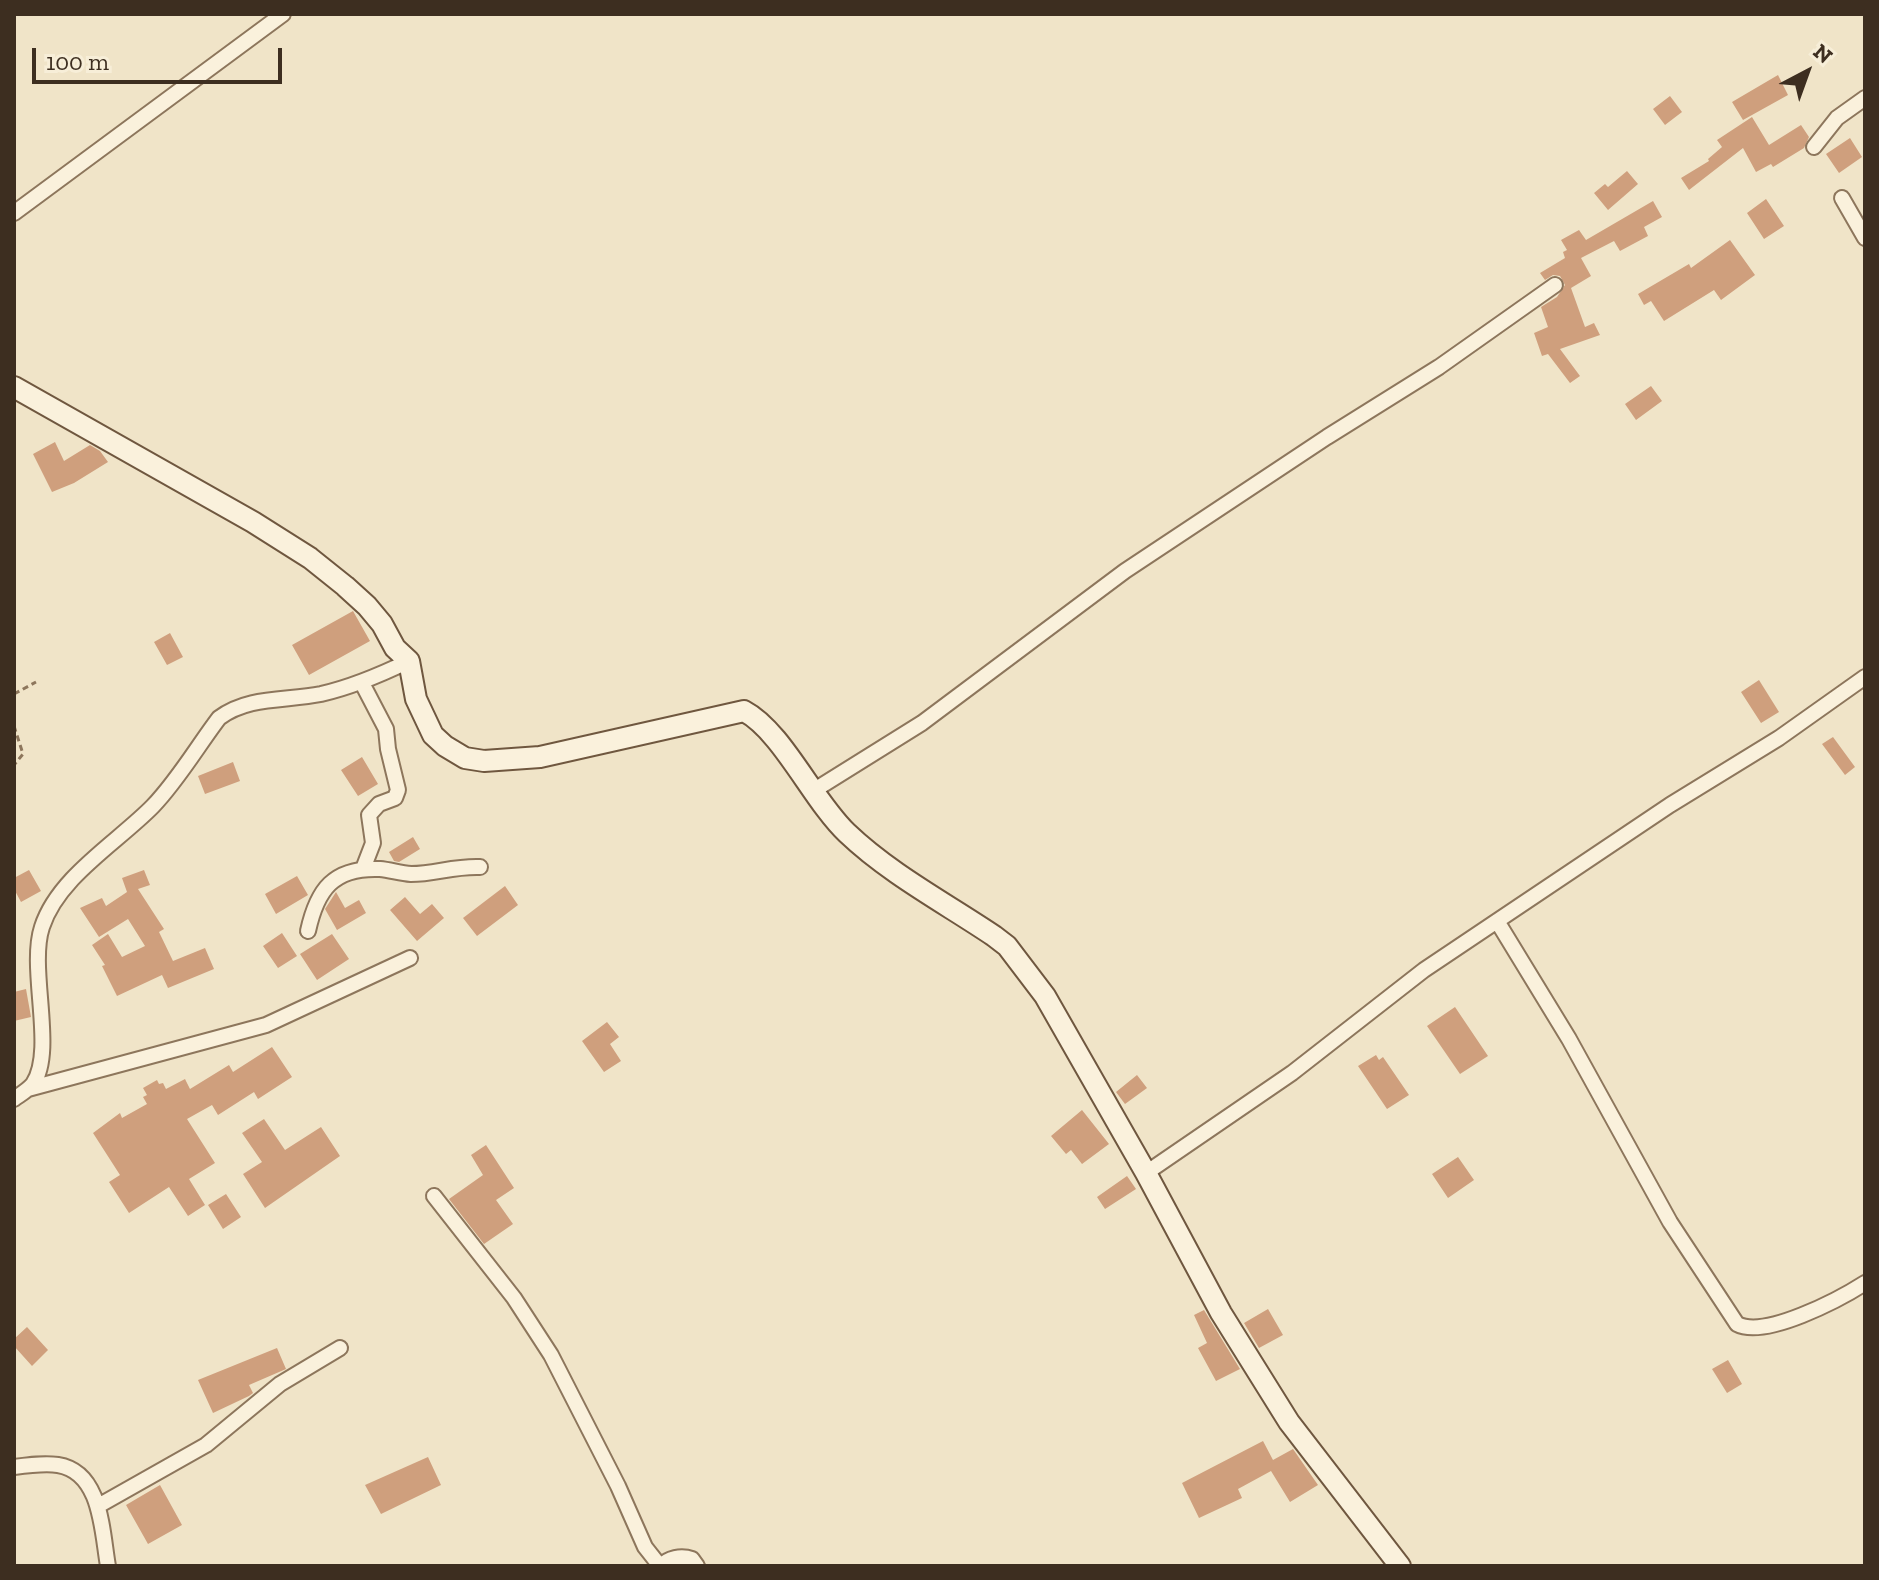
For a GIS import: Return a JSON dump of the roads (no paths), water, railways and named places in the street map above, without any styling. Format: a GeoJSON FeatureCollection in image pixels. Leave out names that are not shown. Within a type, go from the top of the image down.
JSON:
{"type":"FeatureCollection","features":[{"type":"Feature","properties":{"kind":"street"},"geometry":{"type":"LineString","coordinates":[[14,213],[283,14]]}},
{"type":"Feature","properties":{"kind":"street"},"geometry":{"type":"LineString","coordinates":[[1814,147],[1837,118],[1865,98]]}},
{"type":"Feature","properties":{"kind":"street"},"geometry":{"type":"LineString","coordinates":[[1842,198],[1865,238]]}},
{"type":"Feature","properties":{"kind":"street"},"geometry":{"type":"LineString","coordinates":[[813,791],[922,723],[1125,571],[1439,367],[1555,285]]}},
{"type":"Feature","properties":{"kind":"street"},"geometry":{"type":"LineString","coordinates":[[14,387],[253,522],[310,558],[367,606],[382,624],[395,648],[409,661],[416,699],[433,735],[465,758],[484,761],[540,757],[744,711],[764,725],[846,832],[885,866],[1007,946],[1045,996],[1221,1313],[1289,1422],[1400,1566]]}},
{"type":"Feature","properties":{"kind":"street"},"geometry":{"type":"LineString","coordinates":[[28,1089],[38,1072],[41,1049],[42,1006],[37,951],[41,930],[67,886],[156,803],[219,718],[232,708],[320,694],[362,683],[409,661]]}},
{"type":"Feature","properties":{"kind":"street"},"geometry":{"type":"LineString","coordinates":[[1146,1173],[1292,1073],[1424,970],[1670,805],[1779,738],[1865,677]]}},
{"type":"Feature","properties":{"kind":"street"},"geometry":{"type":"LineString","coordinates":[[362,683],[386,729],[398,790],[395,798],[379,804],[369,815],[373,843],[363,869]]}},
{"type":"Feature","properties":{"kind":"street"},"geometry":{"type":"LineString","coordinates":[[308,931],[313,907],[323,890],[339,878],[363,869],[415,874],[452,866],[480,867]]}},
{"type":"Feature","properties":{"kind":"street"},"geometry":{"type":"LineString","coordinates":[[1497,921],[1569,1039],[1670,1222],[1737,1324],[1751,1328],[1807,1314],[1831,1304],[1865,1283]]}},
{"type":"Feature","properties":{"kind":"street"},"geometry":{"type":"LineString","coordinates":[[14,1099],[28,1089],[266,1025],[410,958]]}},
{"type":"Feature","properties":{"kind":"street"},"geometry":{"type":"LineString","coordinates":[[434,1196],[514,1298],[551,1355],[618,1486],[645,1547],[660,1566],[666,1560],[683,1557],[692,1559],[697,1566]]}},
{"type":"Feature","properties":{"kind":"street"},"geometry":{"type":"LineString","coordinates":[[98,1506],[206,1445],[280,1384],[340,1348]]}},
{"type":"Feature","properties":{"kind":"street"},"geometry":{"type":"LineString","coordinates":[[14,1467],[44,1464],[62,1465],[74,1470],[91,1490],[98,1506],[108,1566]]}}]}
